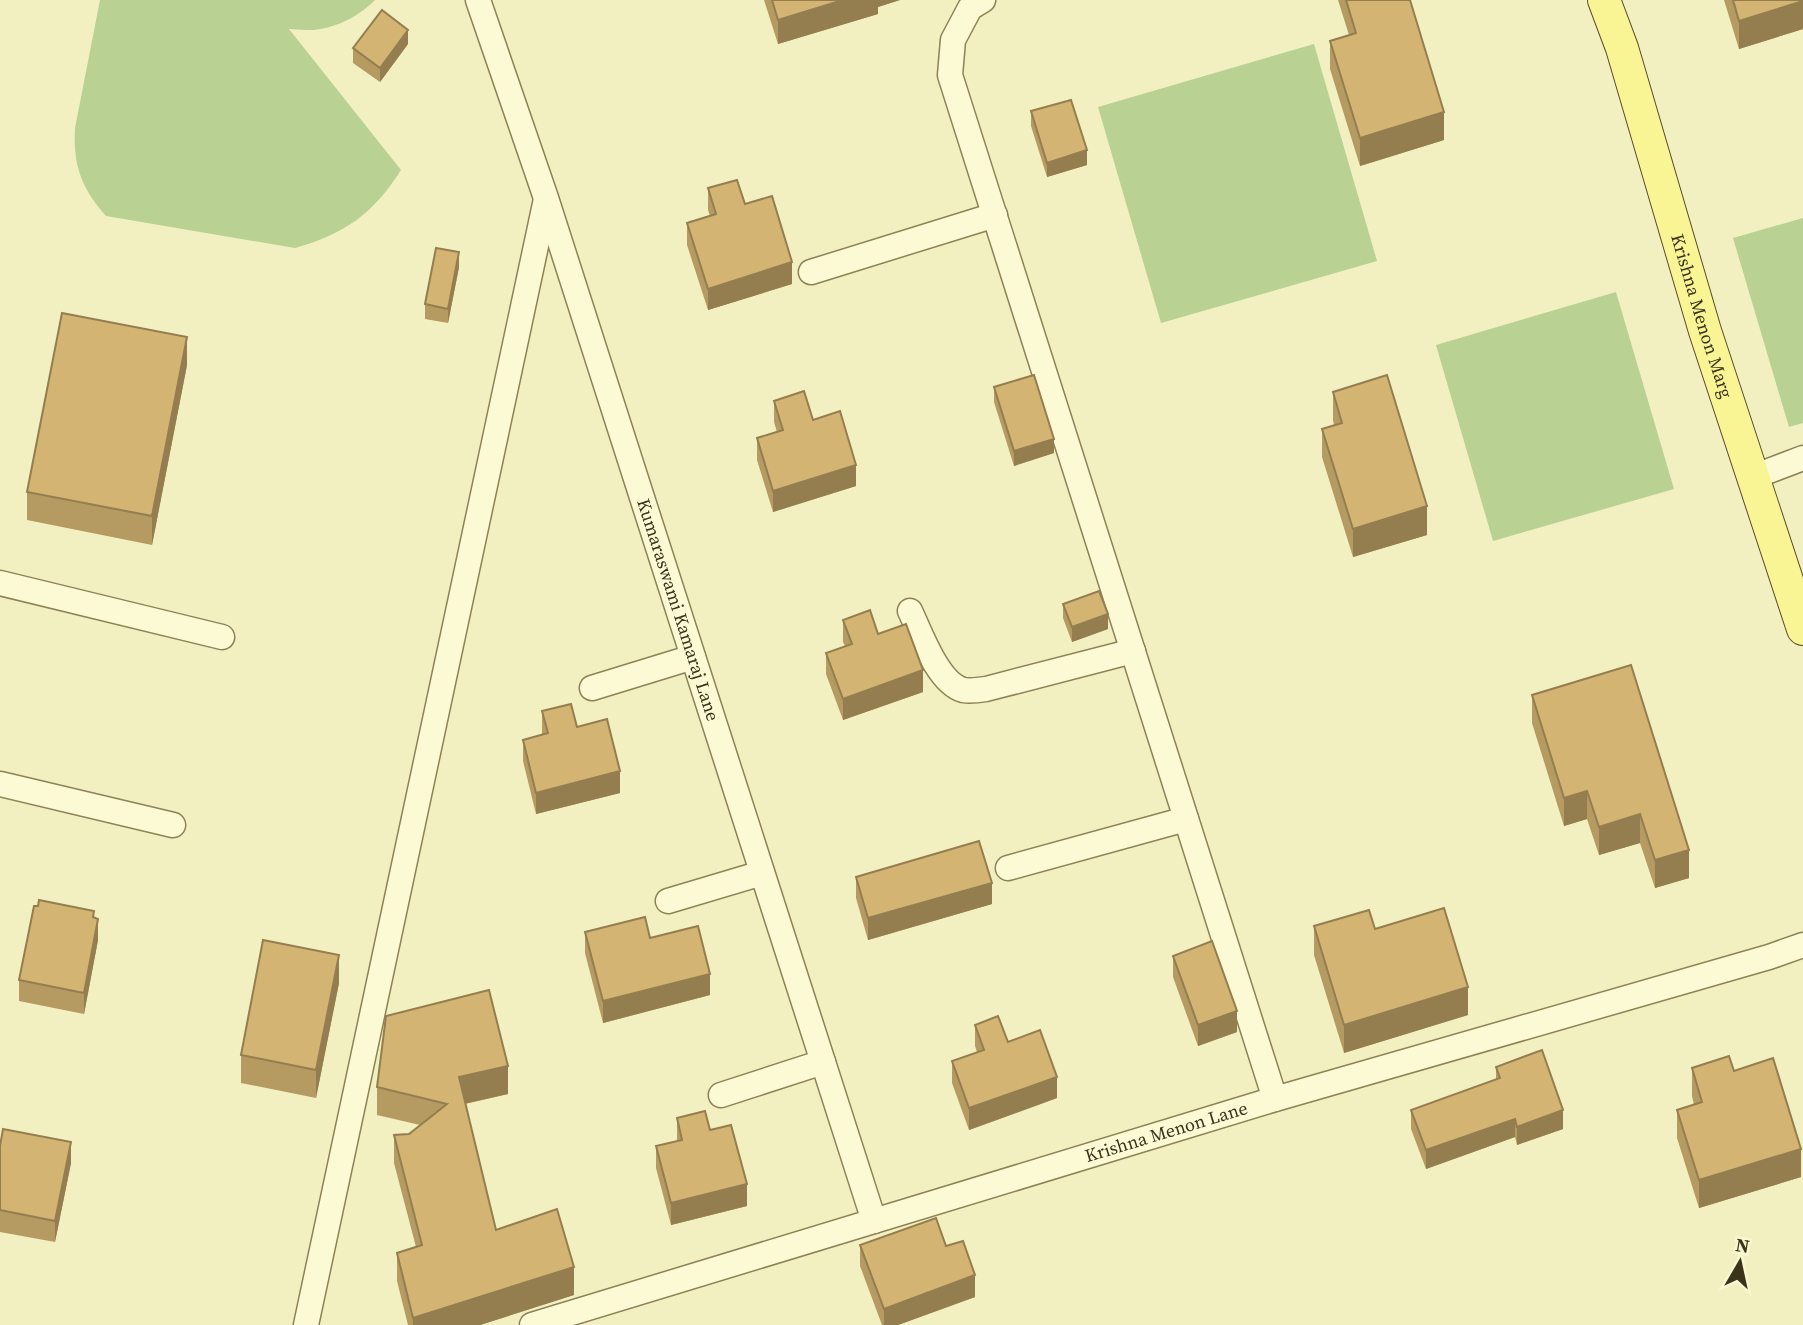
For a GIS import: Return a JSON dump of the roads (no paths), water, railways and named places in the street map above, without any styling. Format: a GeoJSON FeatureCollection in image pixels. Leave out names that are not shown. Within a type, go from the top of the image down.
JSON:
{"type":"FeatureCollection","features":[{"type":"Feature","properties":{"kind":"main road","name":"Krishna Menon Marg"},"geometry":{"type":"LineString","coordinates":[[1604,0],[1622,48],[1705,331],[1803,629]]}},
{"type":"Feature","properties":{"kind":"street","name":"Kumaraswami Kamaraj Lane"},"geometry":{"type":"LineString","coordinates":[[478,0],[547,198],[874,1222]]}},
{"type":"Feature","properties":{"kind":"street"},"geometry":{"type":"LineString","coordinates":[[983,0],[970,8],[953,40],[950,75],[1275,1099]]}},
{"type":"Feature","properties":{"kind":"street"},"geometry":{"type":"LineString","coordinates":[[306,1325],[547,198]]}},
{"type":"Feature","properties":{"kind":"street"},"geometry":{"type":"LineString","coordinates":[[811,272],[995,215]]}},
{"type":"Feature","properties":{"kind":"street"},"geometry":{"type":"LineString","coordinates":[[1753,477],[1803,458]]}},
{"type":"Feature","properties":{"kind":"street"},"geometry":{"type":"LineString","coordinates":[[0,583],[222,637]]}},
{"type":"Feature","properties":{"kind":"street"},"geometry":{"type":"LineString","coordinates":[[910,611],[939,670],[950,684],[965,690],[986,689],[1133,651]]}},
{"type":"Feature","properties":{"kind":"street"},"geometry":{"type":"LineString","coordinates":[[592,688],[693,657]]}},
{"type":"Feature","properties":{"kind":"street"},"geometry":{"type":"LineString","coordinates":[[0,784],[173,825]]}},
{"type":"Feature","properties":{"kind":"street"},"geometry":{"type":"LineString","coordinates":[[1008,868],[1186,819]]}},
{"type":"Feature","properties":{"kind":"street"},"geometry":{"type":"LineString","coordinates":[[668,901],[762,873]]}},
{"type":"Feature","properties":{"kind":"street","name":"Krishna Menon Lane"},"geometry":{"type":"LineString","coordinates":[[532,1325],[1275,1099],[1803,946]]}},
{"type":"Feature","properties":{"kind":"street"},"geometry":{"type":"LineString","coordinates":[[722,1095],[823,1062]]}}]}
